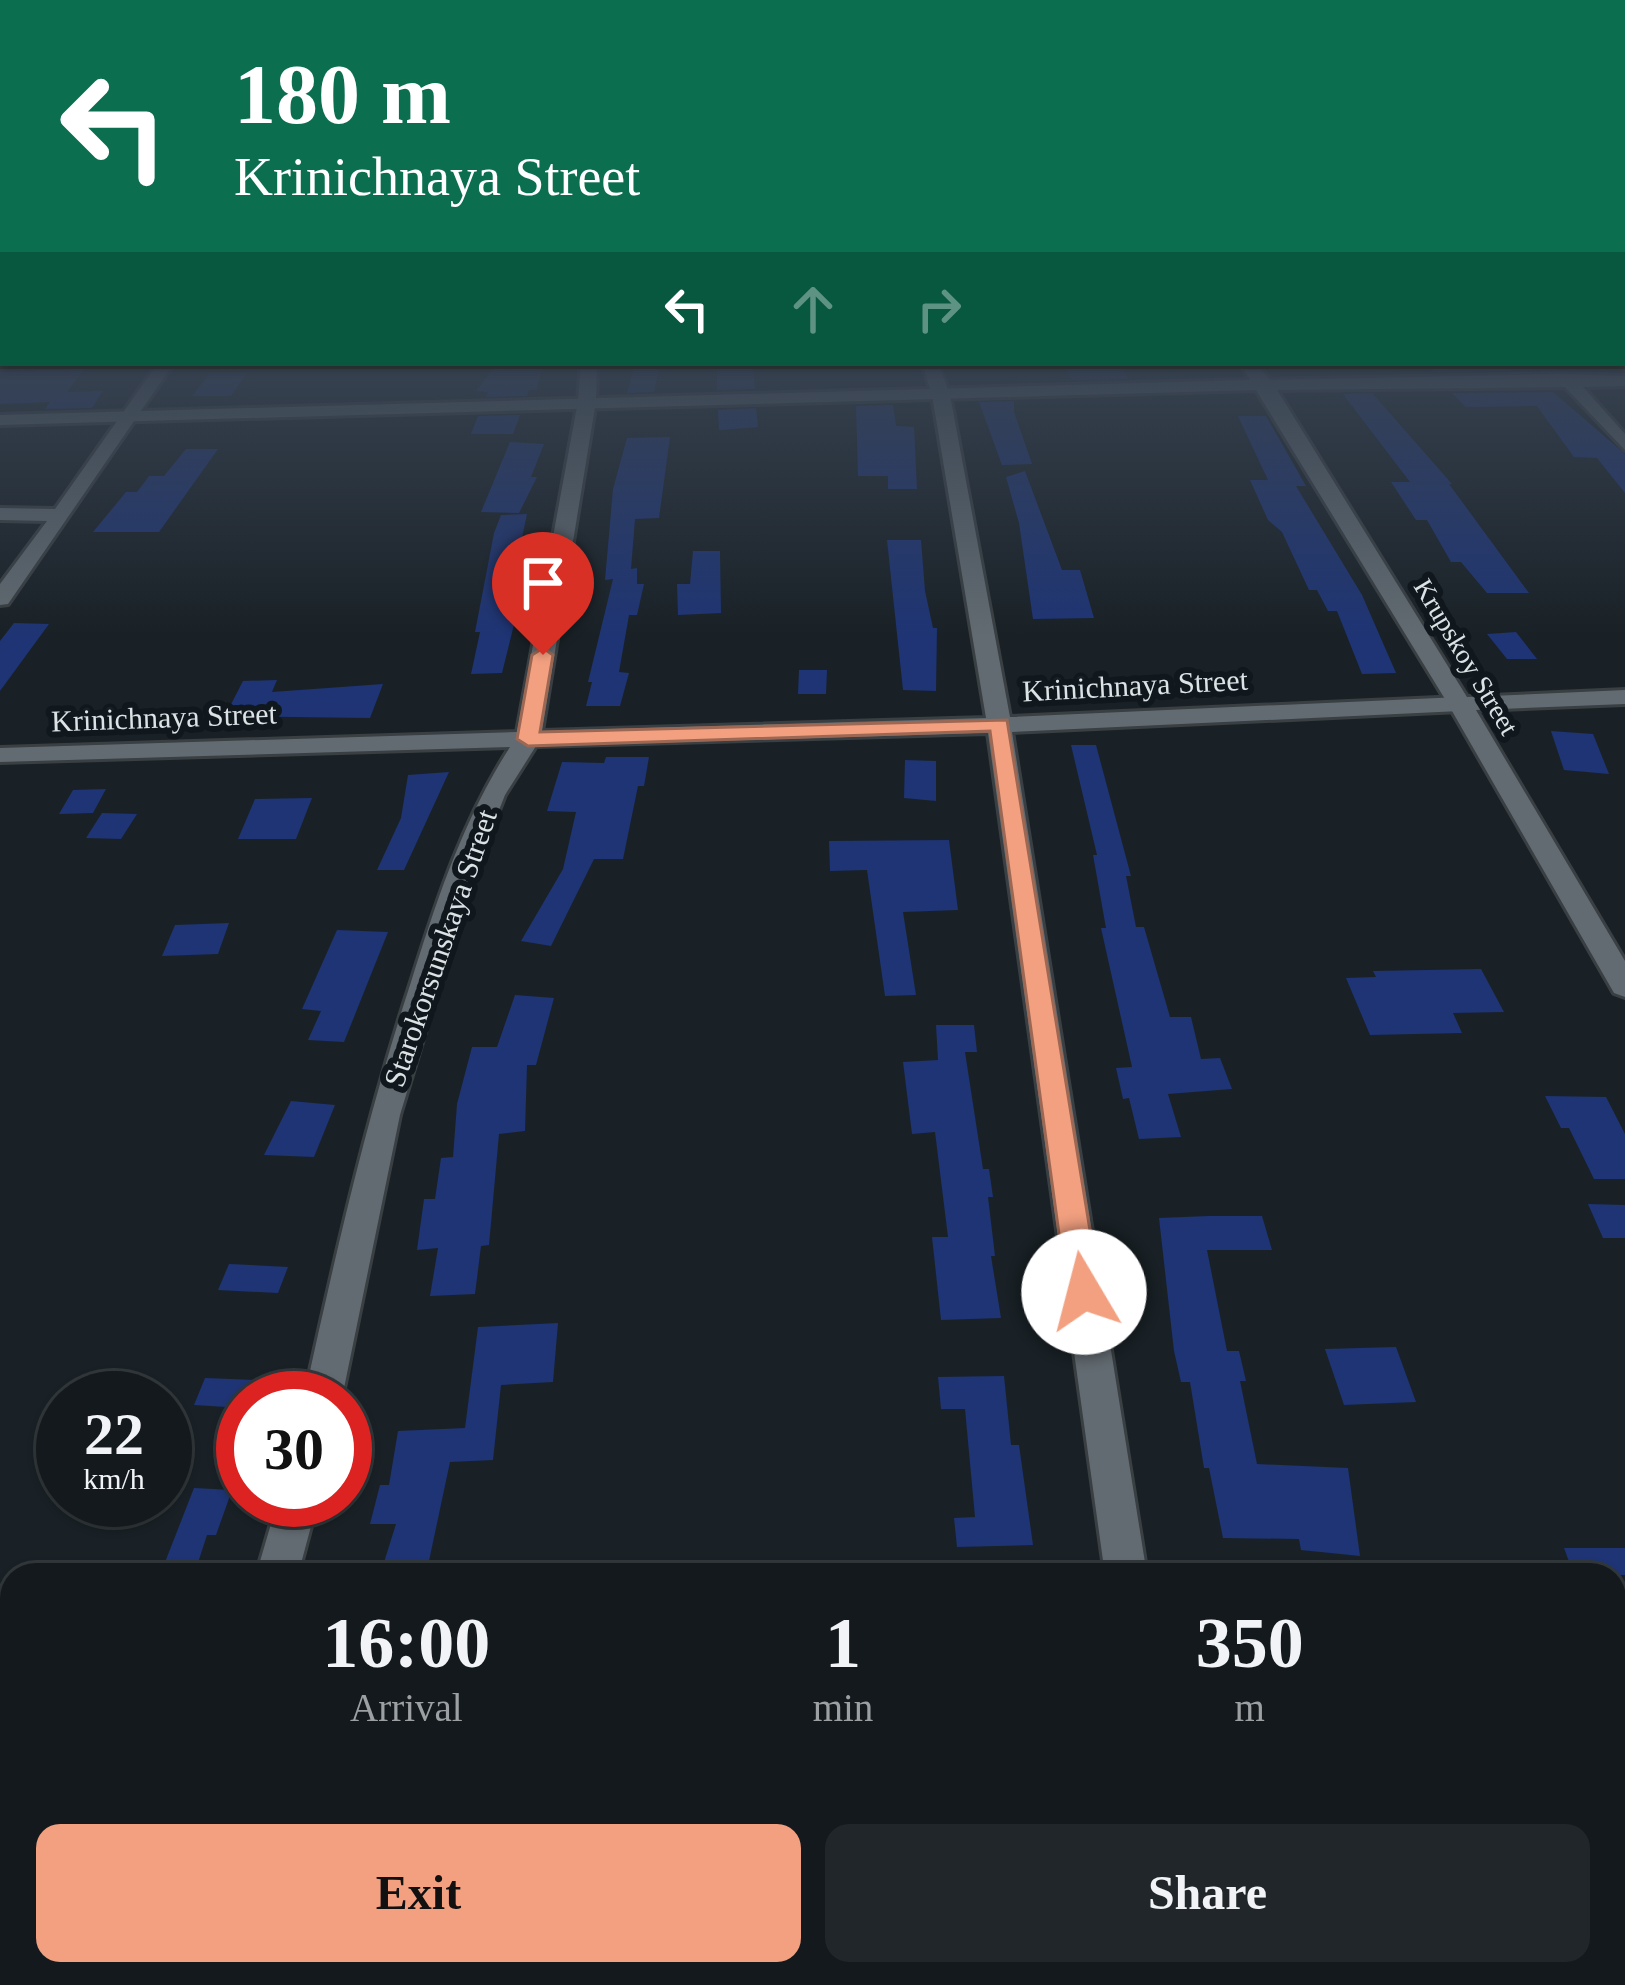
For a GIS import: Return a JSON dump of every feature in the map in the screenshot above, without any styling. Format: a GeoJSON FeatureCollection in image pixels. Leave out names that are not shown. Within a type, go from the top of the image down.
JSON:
{"type":"FeatureCollection","features":[{"type":"Feature","properties":{"kind":"street"},"geometry":{"type":"LineString","coordinates":[[0,599],[107,452]]}},
{"type":"Feature","properties":{"kind":"street","name":"Starokorsunskaya Street"},"geometry":{"type":"LineString","coordinates":[[328,1371],[384,1114],[450,902],[492,795],[528,739],[578,452]]}},
{"type":"Feature","properties":{"kind":"street"},"geometry":{"type":"LineString","coordinates":[[951,452],[1000,724],[1124,1563]]}},
{"type":"Feature","properties":{"kind":"street","name":"Krupskoy Street"},"geometry":{"type":"LineString","coordinates":[[1306,452],[1625,986]]}},
{"type":"Feature","properties":{"kind":"street"},"geometry":{"type":"LineString","coordinates":[[0,514],[63,514]]}},
{"type":"Feature","properties":{"kind":"street","name":"Krinichnaya Street"},"geometry":{"type":"LineString","coordinates":[[0,755],[1000,724],[1625,698]]}},
{"type":"Feature","properties":{"kind":"street"},"geometry":{"type":"LineString","coordinates":[[280,1563],[290,1527]]}},
{"type":"Feature","properties":{"kind":"building"},"geometry":{"type":"Polygon","coordinates":[[[184,452],[216,452],[159,532],[93,532],[126,492],[137,492],[149,476],[164,476],[184,452]]]}},
{"type":"Feature","properties":{"kind":"building"},"geometry":{"type":"Polygon","coordinates":[[[506,452],[541,452],[531,477],[537,477],[519,513],[481,512],[506,452]]]}},
{"type":"Feature","properties":{"kind":"building"},"geometry":{"type":"Polygon","coordinates":[[[623,452],[668,452],[659,518],[635,519],[631,569],[637,568],[637,584],[644,584],[637,615],[629,615],[619,672],[629,673],[620,706],[586,706],[613,579],[605,580],[613,489],[623,452]]]}},
{"type":"Feature","properties":{"kind":"building"},"geometry":{"type":"Polygon","coordinates":[[[857,452],[915,452],[917,489],[888,489],[888,476],[858,476],[857,452]]]}},
{"type":"Feature","properties":{"kind":"building"},"geometry":{"type":"Polygon","coordinates":[[[997,452],[1028,452],[1032,464],[1002,465],[997,452]]]}},
{"type":"Feature","properties":{"kind":"building"},"geometry":{"type":"Polygon","coordinates":[[[1255,452],[1286,452],[1306,486],[1296,486],[1362,595],[1396,673],[1362,674],[1337,611],[1328,611],[1317,590],[1309,590],[1282,532],[1268,520],[1250,480],[1268,480],[1255,452]]]}},
{"type":"Feature","properties":{"kind":"building"},"geometry":{"type":"Polygon","coordinates":[[[1387,452],[1424,452],[1529,593],[1487,593],[1461,562],[1451,562],[1427,520],[1416,520],[1391,482],[1410,482],[1387,452]]]}},
{"type":"Feature","properties":{"kind":"building"},"geometry":{"type":"Polygon","coordinates":[[[1570,452],[1622,452],[1625,493],[1597,458],[1574,457],[1570,452]]]}},
{"type":"Feature","properties":{"kind":"building"},"geometry":{"type":"Polygon","coordinates":[[[1025,471],[1062,570],[1080,570],[1094,618],[1033,619],[1019,523],[1006,477],[1025,471]]]}},
{"type":"Feature","properties":{"kind":"building"},"geometry":{"type":"Polygon","coordinates":[[[527,514],[519,552],[532,552],[502,673],[471,674],[494,533],[501,515],[527,514]]]}},
{"type":"Feature","properties":{"kind":"building"},"geometry":{"type":"Polygon","coordinates":[[[887,540],[921,540],[925,591],[933,628],[937,628],[936,691],[903,690],[887,540]]]}},
{"type":"Feature","properties":{"kind":"building"},"geometry":{"type":"Polygon","coordinates":[[[693,551],[720,551],[721,613],[678,615],[677,584],[690,584],[693,551]]]}},
{"type":"Feature","properties":{"kind":"building"},"geometry":{"type":"Polygon","coordinates":[[[14,623],[49,624],[0,691],[0,641],[14,623]]]}},
{"type":"Feature","properties":{"kind":"building"},"geometry":{"type":"Polygon","coordinates":[[[1516,632],[1537,659],[1507,659],[1487,634],[1516,632]]]}},
{"type":"Feature","properties":{"kind":"building"},"geometry":{"type":"Polygon","coordinates":[[[799,670],[827,670],[826,694],[798,694],[799,670]]]}},
{"type":"Feature","properties":{"kind":"building"},"geometry":{"type":"Polygon","coordinates":[[[277,680],[272,692],[383,684],[370,718],[225,716],[243,681],[277,680]]]}},
{"type":"Feature","properties":{"kind":"building"},"geometry":{"type":"Polygon","coordinates":[[[1551,731],[1593,734],[1609,774],[1564,770],[1551,731]]]}},
{"type":"Feature","properties":{"kind":"building"},"geometry":{"type":"Polygon","coordinates":[[[1071,745],[1096,745],[1131,876],[1126,876],[1136,927],[1144,927],[1170,1017],[1191,1017],[1201,1059],[1220,1058],[1232,1089],[1168,1094],[1181,1137],[1139,1139],[1129,1098],[1123,1099],[1116,1068],[1132,1067],[1101,928],[1106,928],[1093,855],[1097,855],[1071,745]]]}},
{"type":"Feature","properties":{"kind":"building"},"geometry":{"type":"Polygon","coordinates":[[[606,757],[649,757],[623,859],[594,859],[551,946],[521,941],[563,869],[576,812],[547,811],[562,762],[604,763],[606,757]]]}},
{"type":"Feature","properties":{"kind":"building"},"geometry":{"type":"Polygon","coordinates":[[[905,760],[936,761],[936,801],[904,798],[905,760]]]}},
{"type":"Feature","properties":{"kind":"building"},"geometry":{"type":"Polygon","coordinates":[[[449,772],[404,870],[377,870],[401,818],[408,775],[449,772]]]}},
{"type":"Feature","properties":{"kind":"building"},"geometry":{"type":"Polygon","coordinates":[[[106,789],[93,813],[59,814],[73,790],[106,789]]]}},
{"type":"Feature","properties":{"kind":"building"},"geometry":{"type":"Polygon","coordinates":[[[312,798],[296,839],[238,839],[255,799],[312,798]]]}},
{"type":"Feature","properties":{"kind":"building"},"geometry":{"type":"Polygon","coordinates":[[[102,813],[137,814],[121,839],[86,838],[102,813]]]}},
{"type":"Feature","properties":{"kind":"building"},"geometry":{"type":"Polygon","coordinates":[[[949,840],[958,910],[903,912],[916,995],[885,996],[867,870],[830,871],[829,841],[949,840]]]}},
{"type":"Feature","properties":{"kind":"building"},"geometry":{"type":"Polygon","coordinates":[[[229,923],[218,954],[162,956],[175,925],[229,923]]]}},
{"type":"Feature","properties":{"kind":"building"},"geometry":{"type":"Polygon","coordinates":[[[337,930],[388,932],[344,1042],[308,1040],[321,1011],[302,1009],[337,930]]]}},
{"type":"Feature","properties":{"kind":"building"},"geometry":{"type":"Polygon","coordinates":[[[1481,969],[1504,1012],[1453,1013],[1462,1033],[1370,1035],[1346,978],[1376,977],[1373,971],[1481,969]]]}},
{"type":"Feature","properties":{"kind":"building"},"geometry":{"type":"Polygon","coordinates":[[[515,995],[554,998],[536,1065],[527,1065],[525,1131],[499,1134],[489,1245],[481,1246],[475,1294],[430,1296],[438,1248],[417,1250],[424,1199],[435,1199],[441,1158],[453,1157],[457,1104],[472,1047],[497,1047],[515,995]]]}},
{"type":"Feature","properties":{"kind":"building"},"geometry":{"type":"Polygon","coordinates":[[[936,1025],[974,1025],[977,1052],[965,1052],[983,1169],[989,1169],[993,1197],[988,1197],[995,1256],[991,1256],[1001,1318],[941,1320],[932,1237],[948,1237],[935,1132],[912,1134],[903,1062],[938,1060],[936,1025]]]}},
{"type":"Feature","properties":{"kind":"building"},"geometry":{"type":"Polygon","coordinates":[[[1545,1096],[1606,1097],[1625,1134],[1625,1179],[1594,1179],[1569,1128],[1561,1128],[1545,1096]]]}},
{"type":"Feature","properties":{"kind":"building"},"geometry":{"type":"Polygon","coordinates":[[[291,1101],[335,1105],[314,1157],[264,1155],[291,1101]]]}},
{"type":"Feature","properties":{"kind":"building"},"geometry":{"type":"Polygon","coordinates":[[[1588,1204],[1625,1205],[1625,1238],[1603,1238],[1588,1204]]]}},
{"type":"Feature","properties":{"kind":"building"},"geometry":{"type":"Polygon","coordinates":[[[1262,1216],[1272,1250],[1207,1250],[1227,1351],[1239,1351],[1246,1381],[1240,1381],[1257,1464],[1348,1468],[1360,1556],[1301,1550],[1299,1539],[1223,1538],[1209,1468],[1204,1468],[1190,1382],[1181,1382],[1174,1351],[1159,1218],[1262,1216]]]}},
{"type":"Feature","properties":{"kind":"building"},"geometry":{"type":"Polygon","coordinates":[[[229,1264],[288,1267],[278,1293],[218,1290],[229,1264]]]}},
{"type":"Feature","properties":{"kind":"building"},"geometry":{"type":"Polygon","coordinates":[[[558,1323],[553,1382],[501,1385],[493,1460],[450,1462],[429,1563],[384,1563],[396,1524],[372,1524],[372,1516],[380,1485],[389,1485],[398,1431],[465,1428],[478,1327],[558,1323]]]}},
{"type":"Feature","properties":{"kind":"building"},"geometry":{"type":"Polygon","coordinates":[[[1396,1347],[1416,1402],[1344,1405],[1325,1349],[1396,1347]]]}},
{"type":"Feature","properties":{"kind":"building"},"geometry":{"type":"Polygon","coordinates":[[[1004,1376],[1011,1445],[1019,1445],[1033,1545],[957,1547],[954,1518],[975,1517],[965,1409],[941,1409],[938,1377],[1004,1376]]]}},
{"type":"Feature","properties":{"kind":"building"},"geometry":{"type":"Polygon","coordinates":[[[205,1378],[216,1378],[216,1406],[194,1405],[205,1378]]]}},
{"type":"Feature","properties":{"kind":"building"},"geometry":{"type":"Polygon","coordinates":[[[194,1488],[216,1489],[219,1527],[216,1535],[207,1535],[198,1563],[165,1563],[179,1527],[192,1527],[194,1488]]]}},
{"type":"Feature","properties":{"kind":"building"},"geometry":{"type":"Polygon","coordinates":[[[1564,1548],[1625,1548],[1625,1563],[1570,1563],[1564,1548]]]}},
{"type":"Feature","properties":{"kind":"route"},"geometry":{"type":"LineString","coordinates":[[543,655],[528,739],[1000,724],[1084,1292]]}}]}
